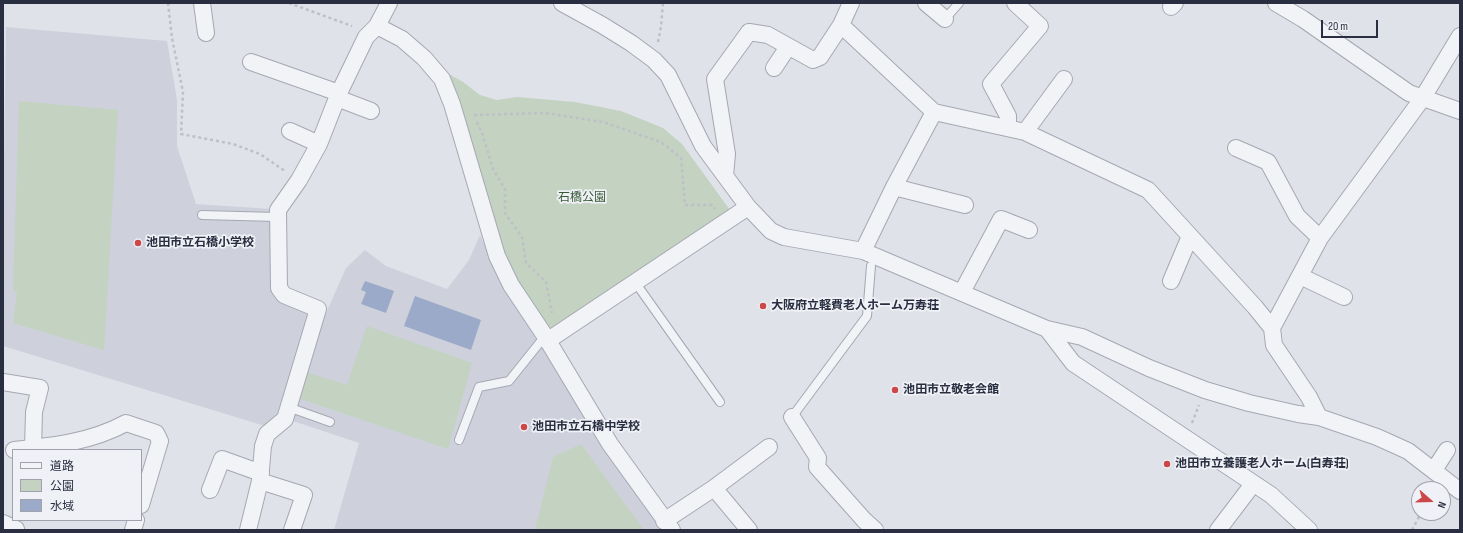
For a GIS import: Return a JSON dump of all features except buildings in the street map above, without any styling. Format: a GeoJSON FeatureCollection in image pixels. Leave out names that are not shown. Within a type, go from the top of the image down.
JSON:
{"type":"FeatureCollection","features":[{"type":"Feature","properties":{"kind":"street"},"geometry":{"type":"LineString","coordinates":[[202,3],[206,33]]}},
{"type":"Feature","properties":{"kind":"street"},"geometry":{"type":"LineString","coordinates":[[248,530],[261,477],[263,446],[267,434],[285,419],[318,309],[284,294],[279,288],[278,210],[299,180],[320,144],[338,95],[366,37],[375,28],[389,3]]}},
{"type":"Feature","properties":{"kind":"street"},"geometry":{"type":"LineString","coordinates":[[562,3],[631,43],[654,60],[668,75],[703,146],[748,206],[771,231],[784,237],[863,250],[1047,329],[1082,337],[1149,368],[1205,390],[1249,403],[1319,417],[1377,437],[1408,451],[1460,491]]}},
{"type":"Feature","properties":{"kind":"street"},"geometry":{"type":"LineString","coordinates":[[726,176],[727,154],[715,79],[749,32],[768,35],[812,60],[820,58],[841,24],[851,3]]}},
{"type":"Feature","properties":{"kind":"street"},"geometry":{"type":"LineString","coordinates":[[926,3],[945,19]]}},
{"type":"Feature","properties":{"kind":"street"},"geometry":{"type":"LineString","coordinates":[[1008,128],[1008,116],[991,84],[1040,26],[1015,3]]}},
{"type":"Feature","properties":{"kind":"street"},"geometry":{"type":"LineString","coordinates":[[1276,3],[1303,19],[1409,93],[1460,111]]}},
{"type":"Feature","properties":{"kind":"street"},"geometry":{"type":"LineString","coordinates":[[841,24],[934,112],[1025,132],[1148,190],[1255,307],[1272,328],[1274,345],[1309,397],[1319,417]]}},
{"type":"Feature","properties":{"kind":"street"},"geometry":{"type":"LineString","coordinates":[[375,28],[402,39],[424,58],[442,79],[452,104],[485,220],[497,256],[511,285],[550,337],[610,444],[668,526],[714,488],[770,447]]}},
{"type":"Feature","properties":{"kind":"street"},"geometry":{"type":"LineString","coordinates":[[1272,328],[1320,238],[1422,98],[1460,36]]}},
{"type":"Feature","properties":{"kind":"street"},"geometry":{"type":"LineString","coordinates":[[774,68],[788,47]]}},
{"type":"Feature","properties":{"kind":"street"},"geometry":{"type":"LineString","coordinates":[[251,62],[338,95],[371,111]]}},
{"type":"Feature","properties":{"kind":"street"},"geometry":{"type":"LineString","coordinates":[[1025,132],[1064,79]]}},
{"type":"Feature","properties":{"kind":"street"},"geometry":{"type":"LineString","coordinates":[[863,250],[894,187],[934,112]]}},
{"type":"Feature","properties":{"kind":"street"},"geometry":{"type":"LineString","coordinates":[[290,131],[320,144]]}},
{"type":"Feature","properties":{"kind":"street"},"geometry":{"type":"LineString","coordinates":[[1236,148],[1268,162],[1297,216],[1320,238]]}},
{"type":"Feature","properties":{"kind":"street"},"geometry":{"type":"LineString","coordinates":[[894,187],[965,205]]}},
{"type":"Feature","properties":{"kind":"street"},"geometry":{"type":"LineString","coordinates":[[550,337],[748,206]]}},
{"type":"Feature","properties":{"kind":"street"},"geometry":{"type":"LineString","coordinates":[[962,292],[1001,219],[1029,230]]}},
{"type":"Feature","properties":{"kind":"street"},"geometry":{"type":"LineString","coordinates":[[1171,281],[1190,236]]}},
{"type":"Feature","properties":{"kind":"street"},"geometry":{"type":"LineString","coordinates":[[1300,276],[1344,297]]}},
{"type":"Feature","properties":{"kind":"street"},"geometry":{"type":"LineString","coordinates":[[1047,329],[1073,363],[1271,495],[1309,530]]}},
{"type":"Feature","properties":{"kind":"street"},"geometry":{"type":"LineString","coordinates":[[3,382],[40,388],[34,412],[33,448]]}},
{"type":"Feature","properties":{"kind":"street"},"geometry":{"type":"LineString","coordinates":[[792,417],[818,458],[817,467],[864,520],[875,530]]}},
{"type":"Feature","properties":{"kind":"street"},"geometry":{"type":"LineString","coordinates":[[23,449],[88,439],[126,423],[156,433],[160,441],[142,502]]}},
{"type":"Feature","properties":{"kind":"street"},"geometry":{"type":"LineString","coordinates":[[1434,470],[1448,450]]}},
{"type":"Feature","properties":{"kind":"street"},"geometry":{"type":"LineString","coordinates":[[210,490],[222,459],[304,495],[292,530]]}},
{"type":"Feature","properties":{"kind":"street"},"geometry":{"type":"LineString","coordinates":[[1218,530],[1253,484]]}},
{"type":"Feature","properties":{"kind":"street"},"geometry":{"type":"LineString","coordinates":[[714,488],[749,530]]}},
{"type":"Feature","properties":{"kind":"lane"},"geometry":{"type":"LineString","coordinates":[[945,19],[959,3]]}},
{"type":"Feature","properties":{"kind":"lane"},"geometry":{"type":"LineString","coordinates":[[202,215],[277,217]]}},
{"type":"Feature","properties":{"kind":"lane"},"geometry":{"type":"LineString","coordinates":[[792,417],[867,316],[871,266]]}},
{"type":"Feature","properties":{"kind":"lane"},"geometry":{"type":"LineString","coordinates":[[635,282],[720,402]]}},
{"type":"Feature","properties":{"kind":"lane"},"geometry":{"type":"LineString","coordinates":[[459,440],[479,387],[509,381],[550,337]]}},
{"type":"Feature","properties":{"kind":"lane"},"geometry":{"type":"LineString","coordinates":[[288,407],[330,422]]}},
{"type":"Feature","properties":{"kind":"path"},"geometry":{"type":"LineString","coordinates":[[168,3],[172,38],[183,92],[181,134],[233,144],[260,154],[299,180]]}},
{"type":"Feature","properties":{"kind":"path"},"geometry":{"type":"LineString","coordinates":[[289,3],[363,29],[375,28]]}},
{"type":"Feature","properties":{"kind":"path"},"geometry":{"type":"LineString","coordinates":[[654,60],[661,27],[663,3]]}},
{"type":"Feature","properties":{"kind":"path"},"geometry":{"type":"LineString","coordinates":[[452,104],[473,116],[545,113],[603,122],[661,142],[681,158],[685,205],[712,205],[725,222]]}},
{"type":"Feature","properties":{"kind":"path"},"geometry":{"type":"LineString","coordinates":[[473,116],[482,133],[493,169],[505,189],[504,213],[522,237],[526,263],[546,282],[550,297],[553,328],[550,337]]}},
{"type":"Feature","properties":{"kind":"path"},"geometry":{"type":"LineString","coordinates":[[1186,438],[1205,390]]}},
{"type":"Feature","properties":{"kind":"path"},"geometry":{"type":"LineString","coordinates":[[1412,530],[1417,521]]}},
{"type":"Feature","properties":{"kind":"shaded area","name":"池田市立石橋小学校"},"geometry":{"type":"Polygon","coordinates":[[[6,27],[167,41],[177,100],[177,146],[196,204],[272,209],[273,293],[305,311],[308,315],[323,320],[346,268],[365,250],[386,266],[447,289],[469,260],[480,235],[493,265],[534,335],[596,435],[663,530],[334,530],[359,443],[290,420],[304,329],[275,421],[265,426],[3,346],[6,27]]]}},
{"type":"Feature","properties":{"kind":"green space","name":"石橋公園"},"geometry":{"type":"Polygon","coordinates":[[[447,73],[463,82],[480,95],[497,100],[517,97],[575,102],[621,111],[663,128],[682,144],[730,210],[553,328],[544,327],[501,253],[447,73]]]}},
{"type":"Feature","properties":{"kind":"green space"},"geometry":{"type":"Polygon","coordinates":[[[19,101],[118,110],[104,350],[13,323],[17,292],[13,290],[19,101]]]}},
{"type":"Feature","properties":{"kind":"green space"},"geometry":{"type":"Polygon","coordinates":[[[367,326],[472,363],[448,449],[298,398],[306,372],[347,385],[367,326]]]}},
{"type":"Feature","properties":{"kind":"green space"},"geometry":{"type":"Polygon","coordinates":[[[581,444],[644,530],[535,530],[553,457],[581,444]]]}},
{"type":"Feature","properties":{"kind":"water"},"geometry":{"type":"Polygon","coordinates":[[[365,281],[394,291],[386,313],[361,304],[366,292],[361,290],[365,281]]]}},
{"type":"Feature","properties":{"kind":"water"},"geometry":{"type":"Polygon","coordinates":[[[415,296],[481,320],[471,350],[404,326],[415,296]]]}},
{"type":"Feature","properties":{"kind":"place","name":"池田市立石橋小学校"},"geometry":{"type":"Point","coordinates":[138,243]}},
{"type":"Feature","properties":{"kind":"place","name":"大阪府立軽費老人ホーム万寿荘"},"geometry":{"type":"Point","coordinates":[763,306]}},
{"type":"Feature","properties":{"kind":"place","name":"池田市立敬老会館"},"geometry":{"type":"Point","coordinates":[895,390]}},
{"type":"Feature","properties":{"kind":"place","name":"池田市立石橋中学校"},"geometry":{"type":"Point","coordinates":[524,427]}},
{"type":"Feature","properties":{"kind":"place","name":"池田市立養護老人ホーム(白寿荘)"},"geometry":{"type":"Point","coordinates":[1167,464]}}]}
